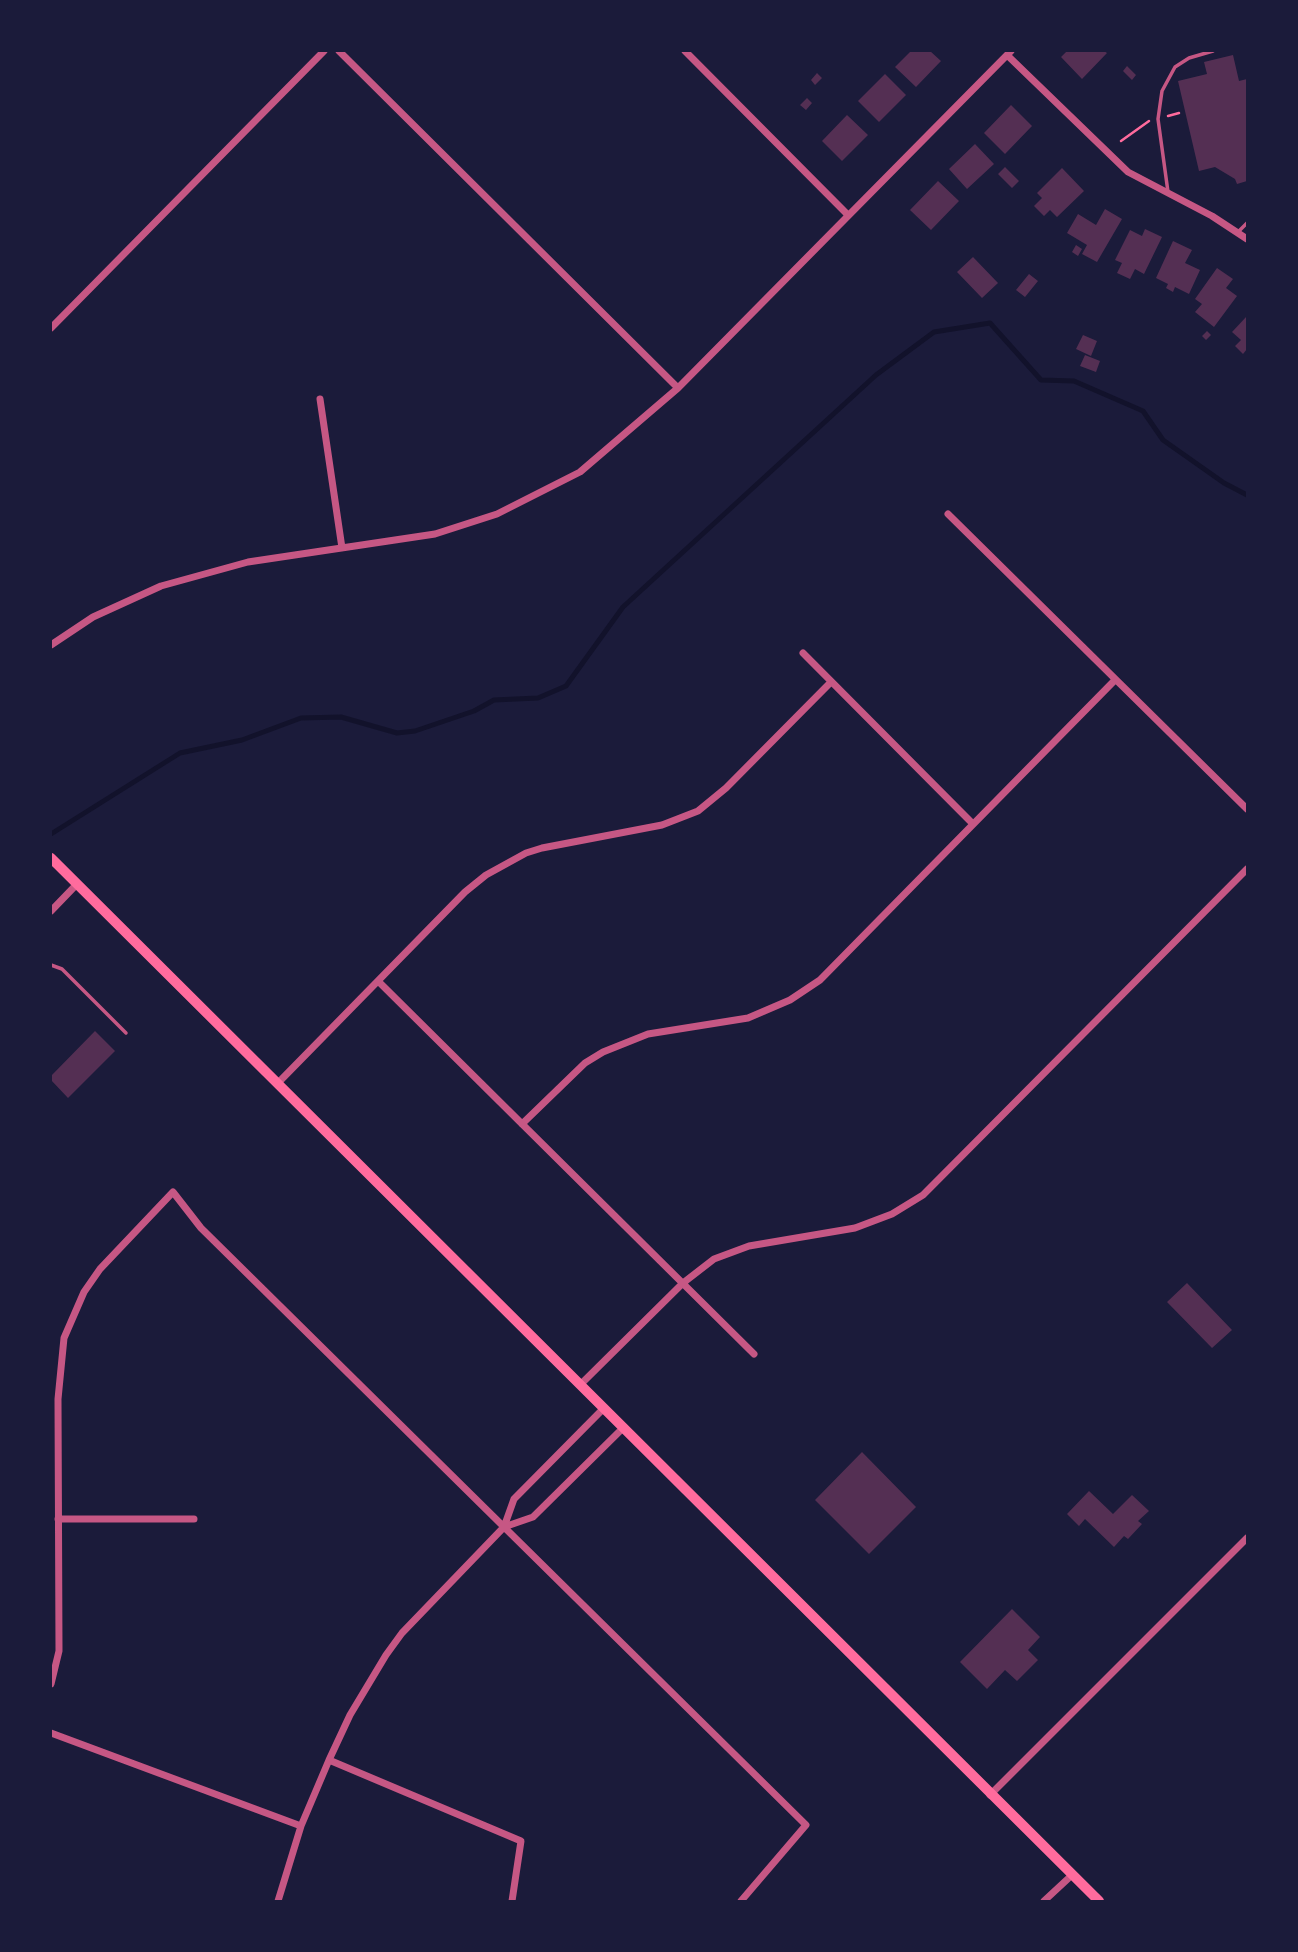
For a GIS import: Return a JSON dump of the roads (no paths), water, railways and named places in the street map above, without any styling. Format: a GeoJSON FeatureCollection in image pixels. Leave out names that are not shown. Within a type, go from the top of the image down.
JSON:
{"type":"FeatureCollection","features":[{"type":"Feature","properties":{"kind":"main road"},"geometry":{"type":"LineString","coordinates":[[51,858],[1099,1901]]}},
{"type":"Feature","properties":{"kind":"street"},"geometry":{"type":"LineString","coordinates":[[51,328],[324,51]]}},
{"type":"Feature","properties":{"kind":"street"},"geometry":{"type":"LineString","coordinates":[[339,51],[678,387]]}},
{"type":"Feature","properties":{"kind":"street"},"geometry":{"type":"LineString","coordinates":[[685,51],[847,214]]}},
{"type":"Feature","properties":{"kind":"street"},"geometry":{"type":"LineString","coordinates":[[692,58],[700,51]]}},
{"type":"Feature","properties":{"kind":"street"},"geometry":{"type":"LineString","coordinates":[[51,645],[93,617],[160,586],[248,562],[435,534],[524,503],[580,472],[678,387],[1009,53],[1109,156],[1128,172],[1247,239]]}},
{"type":"Feature","properties":{"kind":"street"},"geometry":{"type":"LineString","coordinates":[[320,399],[342,548]]}},
{"type":"Feature","properties":{"kind":"street"},"geometry":{"type":"LineString","coordinates":[[947,514],[1247,809]]}},
{"type":"Feature","properties":{"kind":"street"},"geometry":{"type":"LineString","coordinates":[[803,653],[973,824]]}},
{"type":"Feature","properties":{"kind":"street"},"geometry":{"type":"LineString","coordinates":[[522,1124],[585,1063],[623,1042],[648,1034],[748,1018],[805,991],[833,969],[1114,681]]}},
{"type":"Feature","properties":{"kind":"street"},"geometry":{"type":"LineString","coordinates":[[277,1084],[465,892],[505,863],[542,848],[663,825],[698,811],[726,788],[830,683]]}},
{"type":"Feature","properties":{"kind":"street"},"geometry":{"type":"LineString","coordinates":[[580,1385],[683,1283],[714,1259],[749,1246],[856,1228],[892,1214],[923,1195],[1247,869]]}},
{"type":"Feature","properties":{"kind":"street"},"geometry":{"type":"LineString","coordinates":[[51,911],[77,884]]}},
{"type":"Feature","properties":{"kind":"street"},"geometry":{"type":"LineString","coordinates":[[379,982],[754,1354]]}},
{"type":"Feature","properties":{"kind":"street"},"geometry":{"type":"LineString","coordinates":[[51,1684],[59,1651],[59,1365],[64,1338],[84,1292],[100,1269],[173,1192],[201,1228],[806,1825],[741,1901]]}},
{"type":"Feature","properties":{"kind":"street"},"geometry":{"type":"LineString","coordinates":[[278,1901],[301,1826],[329,1760],[363,1693],[402,1633],[504,1527],[514,1499],[604,1408]]}},
{"type":"Feature","properties":{"kind":"street"},"geometry":{"type":"LineString","coordinates":[[504,1527],[533,1517],[624,1427]]}},
{"type":"Feature","properties":{"kind":"street"},"geometry":{"type":"LineString","coordinates":[[58,1519],[194,1519]]}},
{"type":"Feature","properties":{"kind":"street"},"geometry":{"type":"LineString","coordinates":[[990,1795],[1247,1538]]}},
{"type":"Feature","properties":{"kind":"street"},"geometry":{"type":"LineString","coordinates":[[51,1733],[301,1826]]}},
{"type":"Feature","properties":{"kind":"street"},"geometry":{"type":"LineString","coordinates":[[329,1760],[521,1840],[512,1901]]}},
{"type":"Feature","properties":{"kind":"street"},"geometry":{"type":"LineString","coordinates":[[1044,1901],[1072,1875]]}},
{"type":"Feature","properties":{"kind":"lane"},"geometry":{"type":"LineString","coordinates":[[1169,194],[1158,119],[1162,91],[1175,66],[1189,58],[1213,51]]}},
{"type":"Feature","properties":{"kind":"lane"},"geometry":{"type":"LineString","coordinates":[[1238,232],[1247,223]]}},
{"type":"Feature","properties":{"kind":"lane"},"geometry":{"type":"LineString","coordinates":[[51,965],[62,969],[126,1033]]}},
{"type":"Feature","properties":{"kind":"waterway"},"geometry":{"type":"LineString","coordinates":[[51,834],[180,753],[242,740],[301,718],[341,717],[397,733],[415,731],[474,711],[494,700],[538,698],[566,686],[623,607],[876,375],[934,332],[990,323],[1041,380],[1074,381],[1143,411],[1163,440],[1224,483],[1247,495]]}}]}
